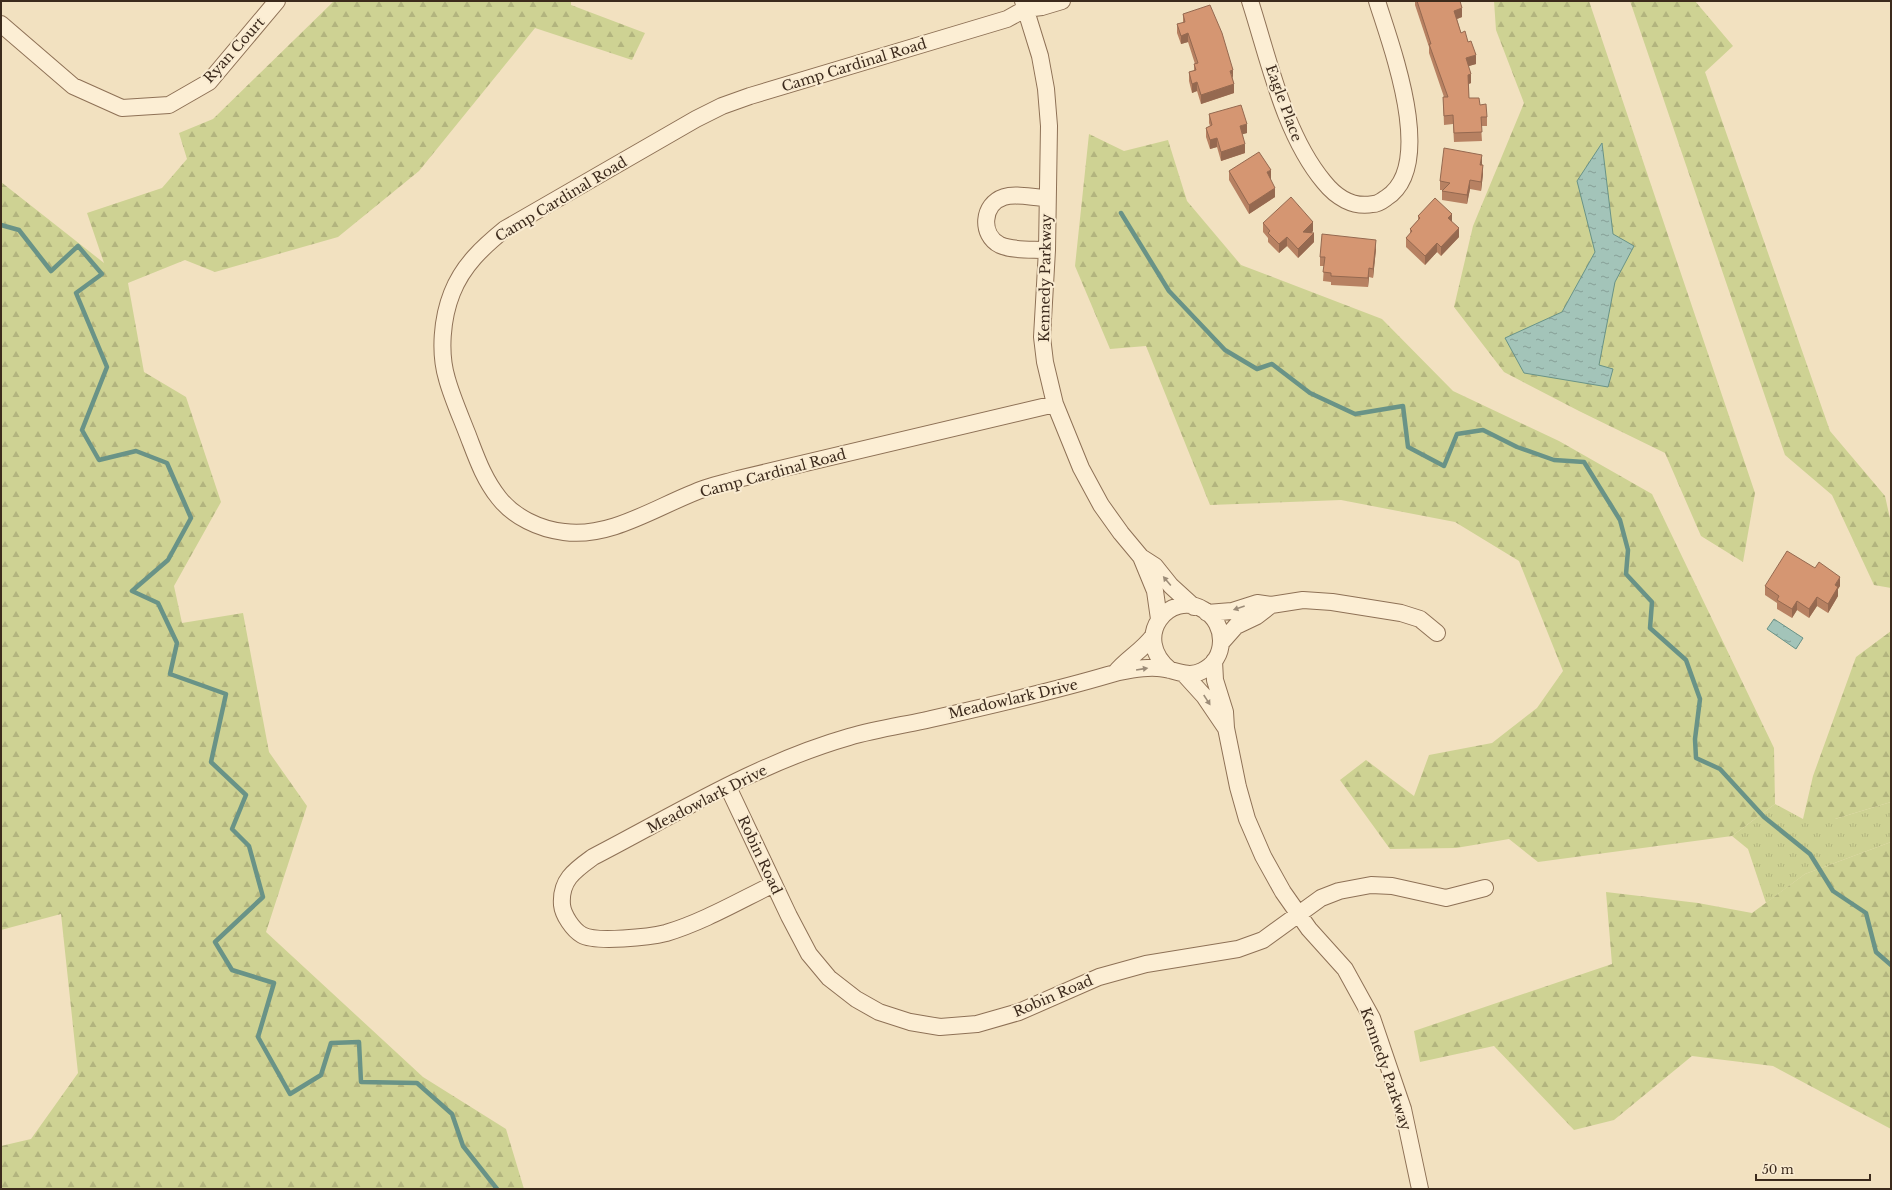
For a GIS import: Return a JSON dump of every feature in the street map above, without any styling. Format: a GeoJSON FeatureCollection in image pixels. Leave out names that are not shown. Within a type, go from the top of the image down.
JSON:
{"type":"FeatureCollection","features":[{"type":"Feature","properties":{"kind":"street","name":"Ryan Court"},"geometry":{"type":"LineString","coordinates":[[1,24],[72,86],[122,108],[169,105],[209,82],[277,1]]}},
{"type":"Feature","properties":{"kind":"street","name":"Camp Cardinal Road"},"geometry":{"type":"LineString","coordinates":[[1055,404],[738,479],[706,488],[609,528],[588,532],[564,532],[543,528],[520,517],[499,499],[483,475],[446,378],[443,353],[444,323],[452,293],[464,269],[482,248],[505,229],[696,119],[722,106],[750,96],[1007,19],[1024,5],[1042,7],[1062,1]]}},
{"type":"Feature","properties":{"kind":"street","name":"Eagle Place"},"geometry":{"type":"LineString","coordinates":[[1250,1],[1289,124],[1304,154],[1324,183],[1345,201],[1362,206],[1377,204],[1395,192],[1405,175],[1410,143],[1408,114],[1403,84],[1377,1]]}},
{"type":"Feature","properties":{"kind":"street","name":"Kennedy Parkway"},"geometry":{"type":"LineString","coordinates":[[1024,5],[1040,56],[1046,89],[1049,126],[1047,250],[1042,337],[1045,362],[1055,404],[1081,468],[1101,504],[1121,534],[1141,556],[1155,566],[1170,586],[1201,610]]}},
{"type":"Feature","properties":{"kind":"street"},"geometry":{"type":"LineString","coordinates":[[1047,198],[1004,197],[995,202],[986,217],[986,228],[990,237],[1000,245],[1011,248],[1047,250]]}},
{"type":"Feature","properties":{"kind":"street","name":"Kennedy Parkway"},"geometry":{"type":"LineString","coordinates":[[1141,556],[1155,591],[1159,620]]}},
{"type":"Feature","properties":{"kind":"street"},"geometry":{"type":"LineString","coordinates":[[1201,610],[1219,626],[1221,643],[1217,657],[1201,672],[1190,675],[1177,672],[1161,663],[1155,654],[1153,636],[1159,620],[1168,611],[1179,606],[1201,610],[1232,611],[1257,603],[1270,605],[1303,600],[1332,602],[1401,613],[1420,619],[1437,633]]}},
{"type":"Feature","properties":{"kind":"street"},"geometry":{"type":"LineString","coordinates":[[1221,643],[1236,626],[1257,616],[1270,605]]}},
{"type":"Feature","properties":{"kind":"street","name":"Meadowlark Drive"},"geometry":{"type":"LineString","coordinates":[[1115,673],[1121,665],[1145,646],[1153,636]]}},
{"type":"Feature","properties":{"kind":"street","name":"Kennedy Parkway"},"geometry":{"type":"LineString","coordinates":[[1214,661],[1215,680],[1225,712],[1226,728],[1238,787],[1247,819],[1263,856],[1283,892],[1298,915],[1345,969],[1372,1018],[1403,1109],[1419,1187]]}},
{"type":"Feature","properties":{"kind":"street","name":"Meadowlark Drive"},"geometry":{"type":"LineString","coordinates":[[774,884],[705,917],[665,933],[599,940],[582,935],[569,922],[562,906],[563,887],[573,872],[593,857],[769,767],[849,737],[1059,690],[1115,673],[1144,668],[1159,668],[1177,672]]}},
{"type":"Feature","properties":{"kind":"street","name":"Kennedy Parkway"},"geometry":{"type":"LineString","coordinates":[[1177,672],[1204,696],[1226,728]]}},
{"type":"Feature","properties":{"kind":"street","name":"Robin Road"},"geometry":{"type":"LineString","coordinates":[[728,787],[809,954],[829,978],[856,999],[880,1012],[910,1022],[940,1027],[977,1024],[1019,1012],[1099,977],[1146,964],[1238,949],[1263,940],[1321,898],[1339,891],[1363,886],[1392,886],[1446,898],[1485,888]]}},
{"type":"Feature","properties":{"kind":"green space"},"geometry":{"type":"Polygon","coordinates":[[[334,1],[571,1],[571,5],[645,33],[632,60],[535,28],[419,171],[338,237],[215,272],[185,260],[128,283],[144,372],[186,397],[221,502],[174,586],[182,623],[243,613],[269,752],[307,806],[266,932],[423,1077],[506,1129],[524,1189],[1,1189],[1,1146],[31,1139],[78,1073],[61,914],[1,930],[1,182],[104,263],[87,213],[162,188],[187,159],[179,133],[213,119],[334,1]]]}},
{"type":"Feature","properties":{"kind":"green space"},"geometry":{"type":"Polygon","coordinates":[[[1494,1],[1589,1],[1755,493],[1743,562],[1701,536],[1665,453],[1504,372],[1454,307],[1473,226],[1524,103],[1496,30],[1494,1]]]}},
{"type":"Feature","properties":{"kind":"green space"},"geometry":{"type":"Polygon","coordinates":[[[1630,1],[1695,1],[1733,46],[1705,72],[1830,431],[1885,496],[1891,523],[1891,588],[1874,585],[1832,495],[1785,455],[1630,1]]]}},
{"type":"Feature","properties":{"kind":"green space"},"geometry":{"type":"Polygon","coordinates":[[[1089,134],[1124,151],[1168,140],[1187,201],[1241,265],[1382,319],[1453,391],[1559,441],[1652,494],[1774,748],[1775,804],[1732,836],[1538,862],[1509,839],[1456,848],[1390,849],[1340,780],[1366,760],[1414,796],[1429,755],[1492,743],[1537,708],[1563,671],[1519,561],[1455,522],[1341,500],[1210,505],[1146,346],[1110,349],[1075,266],[1089,134]]]}},
{"type":"Feature","properties":{"kind":"green space"},"geometry":{"type":"Polygon","coordinates":[[[1891,631],[1891,802],[1835,819],[1803,819],[1813,776],[1856,657],[1891,631]]]}},
{"type":"Feature","properties":{"kind":"green space"},"geometry":{"type":"Polygon","coordinates":[[[1891,802],[1891,842],[1805,874],[1766,903],[1748,849],[1732,836],[1775,804],[1803,819],[1835,819],[1891,802]]]}},
{"type":"Feature","properties":{"kind":"green space"},"geometry":{"type":"Polygon","coordinates":[[[1891,842],[1891,1129],[1773,1066],[1692,1056],[1614,1120],[1574,1130],[1494,1046],[1420,1062],[1414,1031],[1612,964],[1606,892],[1698,903],[1752,913],[1805,874],[1891,842]]]}},
{"type":"Feature","properties":{"kind":"water"},"geometry":{"type":"Polygon","coordinates":[[[1602,143],[1613,234],[1634,246],[1615,282],[1599,365],[1613,369],[1608,387],[1524,373],[1505,338],[1562,312],[1595,252],[1577,181],[1602,143]]]}},
{"type":"Feature","properties":{"kind":"water"},"geometry":{"type":"Polygon","coordinates":[[[1774,619],[1803,638],[1796,649],[1767,629],[1774,619]]]}},
{"type":"Feature","properties":{"kind":"building"},"geometry":{"type":"Polygon","coordinates":[[[1417,1],[1460,1],[1462,8],[1454,11],[1461,33],[1465,31],[1468,42],[1471,41],[1476,55],[1466,58],[1471,74],[1468,75],[1469,98],[1479,98],[1480,105],[1486,104],[1487,117],[1481,117],[1482,132],[1454,133],[1453,115],[1444,116],[1443,97],[1448,97],[1429,44],[1431,44],[1417,1]]]}},
{"type":"Feature","properties":{"kind":"building"},"geometry":{"type":"Polygon","coordinates":[[[1210,5],[1222,33],[1233,70],[1230,71],[1234,84],[1201,95],[1197,82],[1192,84],[1189,72],[1196,70],[1194,64],[1198,63],[1188,33],[1181,36],[1177,24],[1185,22],[1183,14],[1210,5]]]}},
{"type":"Feature","properties":{"kind":"building"},"geometry":{"type":"Polygon","coordinates":[[[1241,105],[1247,124],[1240,126],[1245,144],[1221,152],[1217,138],[1210,140],[1206,128],[1212,125],[1209,114],[1241,105]]]}},
{"type":"Feature","properties":{"kind":"building"},"geometry":{"type":"Polygon","coordinates":[[[1444,148],[1482,155],[1480,165],[1483,165],[1481,182],[1470,180],[1467,195],[1442,191],[1450,183],[1440,181],[1444,148]]]}},
{"type":"Feature","properties":{"kind":"building"},"geometry":{"type":"Polygon","coordinates":[[[1259,152],[1271,170],[1267,172],[1275,188],[1249,205],[1229,171],[1259,152]]]}},
{"type":"Feature","properties":{"kind":"building"},"geometry":{"type":"Polygon","coordinates":[[[1291,197],[1313,222],[1303,232],[1314,233],[1298,249],[1287,237],[1279,244],[1268,233],[1270,231],[1263,223],[1291,197]]]}},
{"type":"Feature","properties":{"kind":"building"},"geometry":{"type":"Polygon","coordinates":[[[1435,198],[1452,214],[1448,218],[1459,228],[1441,247],[1437,243],[1425,256],[1406,238],[1412,231],[1410,229],[1420,218],[1418,216],[1435,198]]]}},
{"type":"Feature","properties":{"kind":"building"},"geometry":{"type":"Polygon","coordinates":[[[1322,234],[1376,240],[1373,269],[1369,268],[1368,278],[1331,276],[1331,273],[1323,272],[1325,257],[1320,257],[1322,234]]]}},
{"type":"Feature","properties":{"kind":"building"},"geometry":{"type":"Polygon","coordinates":[[[1787,551],[1815,568],[1819,562],[1840,577],[1835,585],[1838,587],[1828,604],[1817,597],[1809,609],[1797,601],[1792,609],[1777,600],[1779,596],[1765,586],[1787,551]]]}},
{"type":"Feature","properties":{"kind":"waterway"},"geometry":{"type":"LineString","coordinates":[[1121,213],[1169,291],[1225,350],[1257,369],[1272,364],[1310,393],[1355,414],[1403,406],[1408,447],[1444,466],[1457,434],[1483,430],[1517,447],[1554,460],[1584,462],[1620,520],[1628,550],[1626,574],[1652,602],[1650,628],[1686,660],[1700,699],[1695,739],[1696,758],[1720,769],[1764,817],[1810,854],[1833,891],[1866,913],[1876,952],[1891,965]]}},
{"type":"Feature","properties":{"kind":"waterway"},"geometry":{"type":"LineString","coordinates":[[1,225],[19,230],[51,271],[78,246],[102,274],[76,293],[107,367],[82,430],[99,460],[136,451],[167,463],[191,518],[168,560],[132,591],[158,603],[177,643],[170,674],[226,694],[211,762],[246,795],[232,829],[249,846],[263,897],[215,942],[232,970],[274,983],[258,1037],[290,1094],[321,1075],[331,1043],[359,1042],[361,1082],[417,1083],[452,1114],[463,1146],[497,1189]]}}]}
